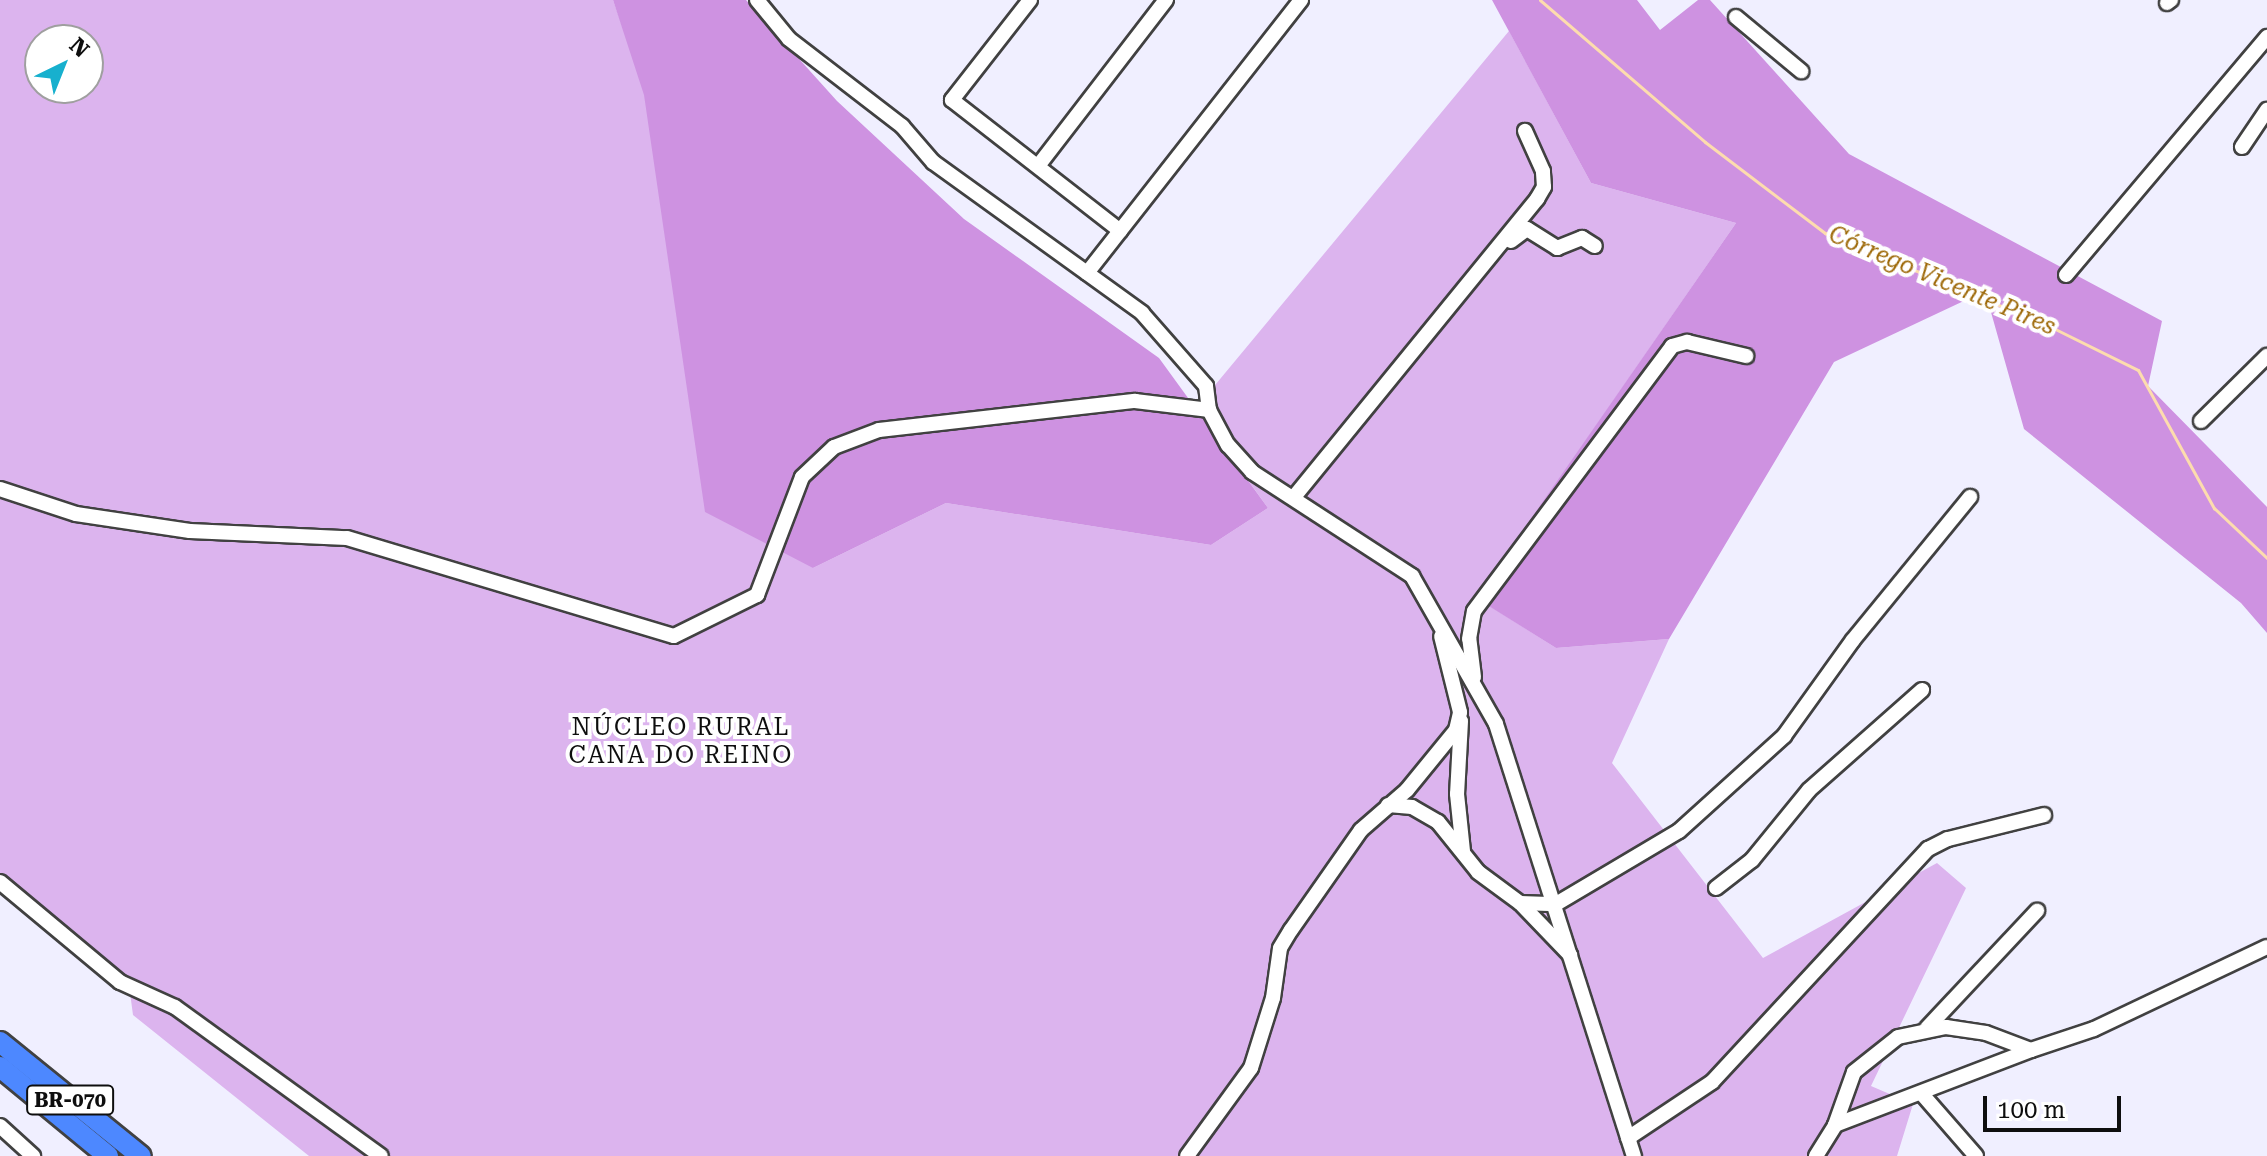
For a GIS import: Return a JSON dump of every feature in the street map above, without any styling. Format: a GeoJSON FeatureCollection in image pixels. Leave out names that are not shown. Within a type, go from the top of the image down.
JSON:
{"type":"FeatureCollection","features":[{"type":"Feature","properties":{"kind":"highway","name":"BR-070"},"geometry":{"type":"LineString","coordinates":[[0,1042],[141,1156]]}},
{"type":"Feature","properties":{"kind":"highway","name":"BR-070"},"geometry":{"type":"LineString","coordinates":[[0,1067],[108,1156]]}},
{"type":"Feature","properties":{"kind":"street"},"geometry":{"type":"LineString","coordinates":[[757,0],[789,39],[902,126],[933,162],[1109,286],[1166,337],[1206,386],[1209,410],[1239,460],[1412,576],[1496,724],[1634,1156]]}},
{"type":"Feature","properties":{"kind":"street"},"geometry":{"type":"LineString","coordinates":[[1030,0],[952,100],[1120,231]]}},
{"type":"Feature","properties":{"kind":"street"},"geometry":{"type":"LineString","coordinates":[[1038,166],[1166,0]]}},
{"type":"Feature","properties":{"kind":"street"},"geometry":{"type":"LineString","coordinates":[[1087,273],[1301,0]]}},
{"type":"Feature","properties":{"kind":"street"},"geometry":{"type":"LineString","coordinates":[[1736,17],[1801,71]]}},
{"type":"Feature","properties":{"kind":"street"},"geometry":{"type":"LineString","coordinates":[[2066,275],[2267,37]]}},
{"type":"Feature","properties":{"kind":"street"},"geometry":{"type":"LineString","coordinates":[[2242,147],[2267,110]]}},
{"type":"Feature","properties":{"kind":"street"},"geometry":{"type":"LineString","coordinates":[[1294,497],[1537,199],[1544,187],[1543,171],[1525,131]]}},
{"type":"Feature","properties":{"kind":"street"},"geometry":{"type":"LineString","coordinates":[[1309,479],[1326,472],[1342,444],[1519,231],[1534,231],[1557,248],[1582,238],[1595,246]]}},
{"type":"Feature","properties":{"kind":"street"},"geometry":{"type":"LineString","coordinates":[[1474,682],[1469,639],[1474,611],[1672,346],[1687,342],[1746,356]]}},
{"type":"Feature","properties":{"kind":"street"},"geometry":{"type":"LineString","coordinates":[[2201,421],[2267,356]]}},
{"type":"Feature","properties":{"kind":"street"},"geometry":{"type":"LineString","coordinates":[[0,489],[76,514],[190,531],[347,538],[674,636],[757,595],[802,477],[834,447],[879,430],[1135,401],[1209,410]]}},
{"type":"Feature","properties":{"kind":"street"},"geometry":{"type":"LineString","coordinates":[[1520,903],[1556,904],[1679,831],[1784,736],[1853,640],[1970,497]]}},
{"type":"Feature","properties":{"kind":"street"},"geometry":{"type":"LineString","coordinates":[[1440,628],[1460,712],[1457,794],[1463,852]]}},
{"type":"Feature","properties":{"kind":"street"},"geometry":{"type":"LineString","coordinates":[[1716,888],[1752,860],[1809,790],[1922,690]]}},
{"type":"Feature","properties":{"kind":"street"},"geometry":{"type":"LineString","coordinates":[[1187,1156],[1251,1068],[1285,939],[1361,830],[1437,755],[1456,730],[1460,712]]}},
{"type":"Feature","properties":{"kind":"street"},"geometry":{"type":"LineString","coordinates":[[1388,805],[1424,812],[1478,872],[1520,903],[1572,956]]}},
{"type":"Feature","properties":{"kind":"street"},"geometry":{"type":"LineString","coordinates":[[1628,1138],[1712,1082],[1928,849],[1948,839],[2044,815]]}},
{"type":"Feature","properties":{"kind":"street"},"geometry":{"type":"LineString","coordinates":[[0,882],[120,982],[175,1007],[381,1156]]}},
{"type":"Feature","properties":{"kind":"street"},"geometry":{"type":"LineString","coordinates":[[1927,1028],[2037,911]]}},
{"type":"Feature","properties":{"kind":"street"},"geometry":{"type":"LineString","coordinates":[[1835,1125],[2094,1029],[2267,947]]}},
{"type":"Feature","properties":{"kind":"street"},"geometry":{"type":"LineString","coordinates":[[1816,1156],[1835,1125],[1854,1072],[1863,1061],[1898,1037],[1927,1028],[1986,1033],[2031,1050]]}},
{"type":"Feature","properties":{"kind":"street"},"geometry":{"type":"LineString","coordinates":[[1922,1094],[1976,1156]]}},
{"type":"Feature","properties":{"kind":"street"},"geometry":{"type":"LineString","coordinates":[[0,1126],[33,1156]]}},
{"type":"Feature","properties":{"kind":"shaded area"},"geometry":{"type":"Polygon","coordinates":[[[0,0],[613,0],[813,568],[946,503],[1211,545],[1268,508],[1196,408],[1509,31],[1591,183],[1736,223],[1477,598],[1556,648],[1669,639],[1612,763],[1763,958],[1937,863],[1966,888],[1871,1086],[1913,1104],[1897,1156],[309,1156],[133,1015],[128,978],[0,875],[0,0]]]}},
{"type":"Feature","properties":{"kind":"shaded area"},"geometry":{"type":"Polygon","coordinates":[[[613,0],[746,0],[837,101],[964,219],[1159,358],[1268,508],[1211,545],[946,503],[813,568],[705,512],[644,95],[613,0]]]}},
{"type":"Feature","properties":{"kind":"shaded area"},"geometry":{"type":"Polygon","coordinates":[[[1492,0],[1637,0],[1660,30],[1698,0],[1710,0],[1849,154],[2162,321],[2148,386],[2267,507],[2267,633],[2241,603],[2024,429],[1985,291],[1834,362],[1669,639],[1556,648],[1476,598],[1736,223],[1591,183],[1492,0]]]}},
{"type":"Feature","properties":{"kind":"waterway","name":"Córrego Vicente Pires"},"geometry":{"type":"LineString","coordinates":[[1540,0],[1705,142],[1825,233],[2045,324],[2138,370],[2214,508],[2267,558]]}},
{"type":"Feature","properties":{"kind":"district","name":"NÚCLEO RURAL CANA DO REINO"},"geometry":{"type":"Point","coordinates":[681,742]}}]}
